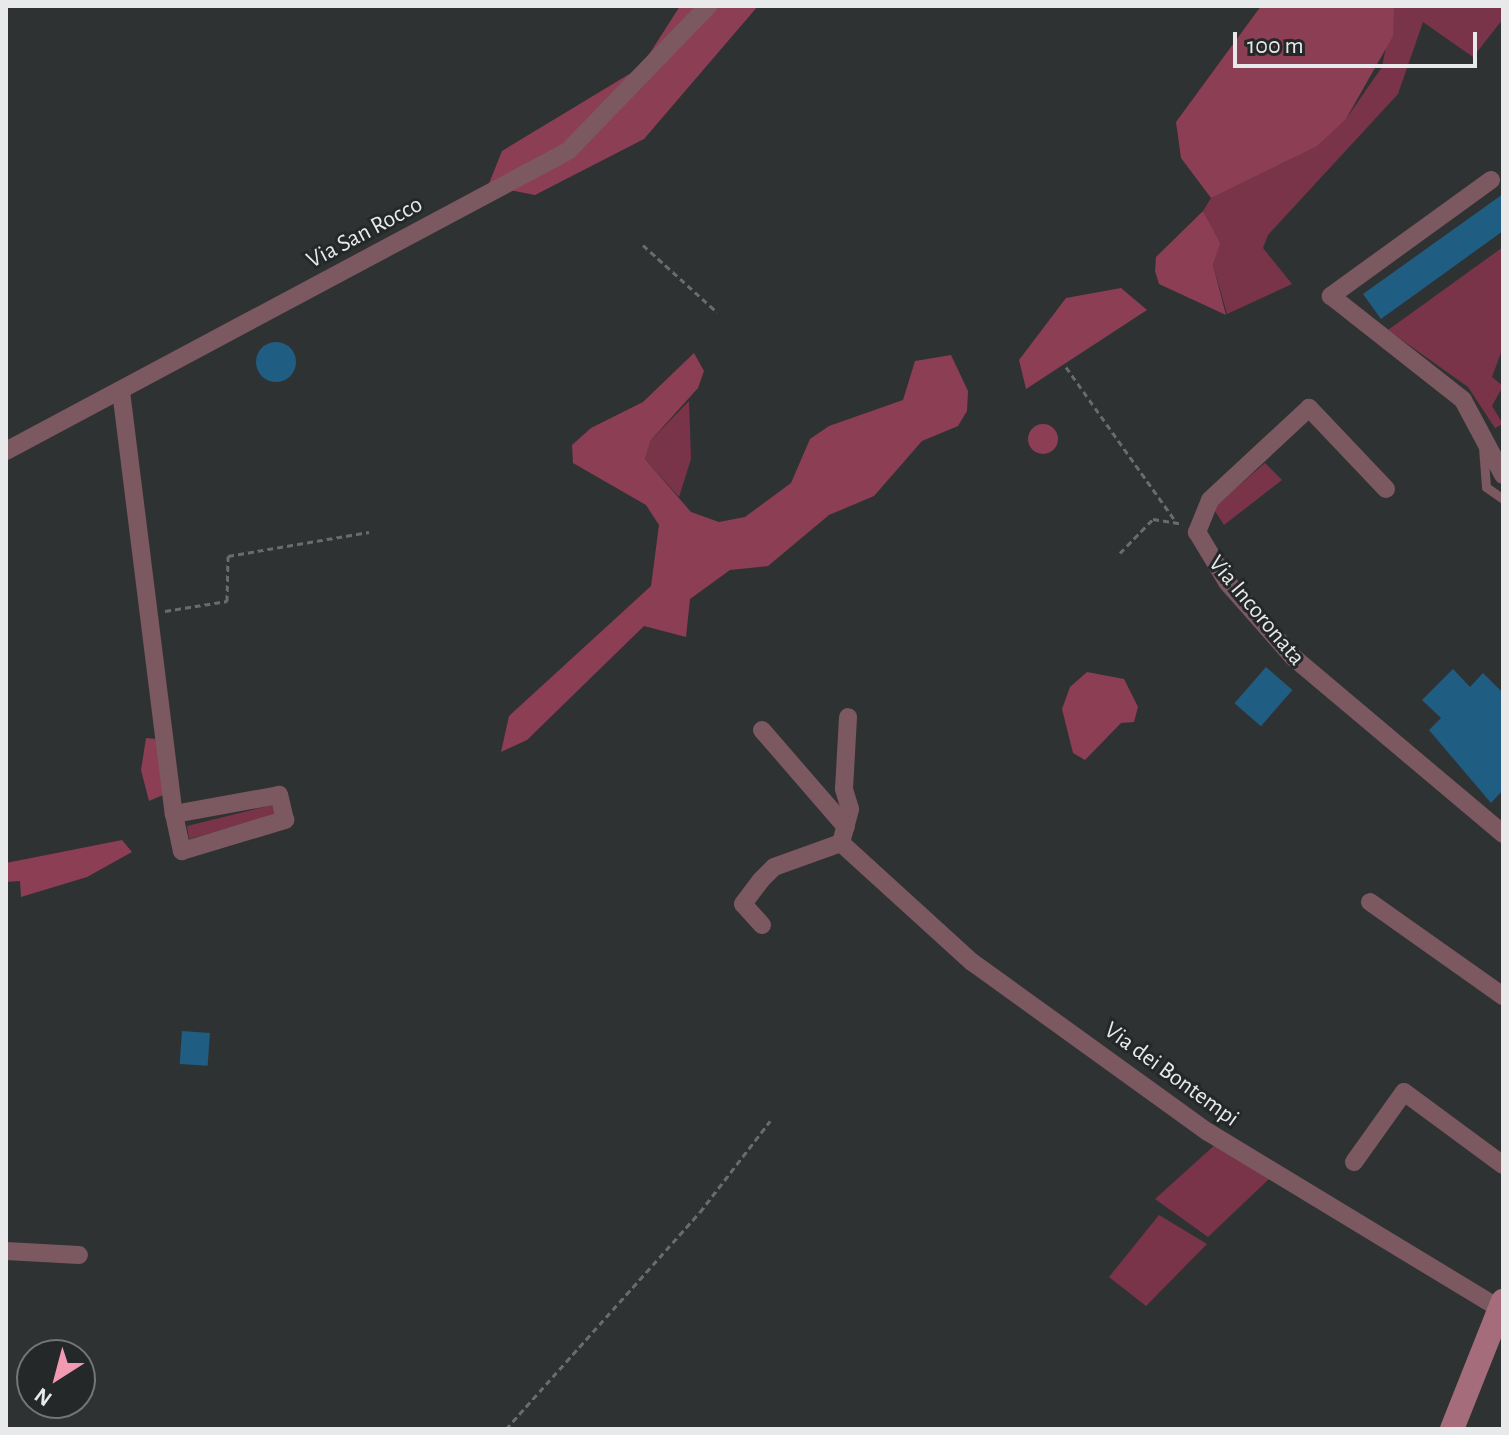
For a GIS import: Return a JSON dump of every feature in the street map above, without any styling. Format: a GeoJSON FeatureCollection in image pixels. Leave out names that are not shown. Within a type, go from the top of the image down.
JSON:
{"type":"FeatureCollection","features":[{"type":"Feature","properties":{"kind":"main road"},"geometry":{"type":"LineString","coordinates":[[1452,1429],[1501,1305]]}},
{"type":"Feature","properties":{"kind":"street","name":"Via San Rocco"},"geometry":{"type":"LineString","coordinates":[[6,451],[568,151],[708,6]]}},
{"type":"Feature","properties":{"kind":"street"},"geometry":{"type":"LineString","coordinates":[[1491,180],[1331,296],[1463,400],[1503,475]]}},
{"type":"Feature","properties":{"kind":"street"},"geometry":{"type":"LineString","coordinates":[[121,391],[174,814],[182,851],[285,820],[279,795],[174,814]]}},
{"type":"Feature","properties":{"kind":"street","name":"Via Incoronata"},"geometry":{"type":"LineString","coordinates":[[1386,489],[1309,408],[1210,500],[1197,532],[1227,582],[1293,657],[1503,834]]}},
{"type":"Feature","properties":{"kind":"street"},"geometry":{"type":"LineString","coordinates":[[762,925],[743,904],[761,880],[774,867],[844,835],[848,717]]}},
{"type":"Feature","properties":{"kind":"street","name":"Via dei Bontempi"},"geometry":{"type":"LineString","coordinates":[[762,730],[844,835],[972,962],[1208,1132],[1501,1305]]}},
{"type":"Feature","properties":{"kind":"street"},"geometry":{"type":"LineString","coordinates":[[1370,902],[1503,996]]}},
{"type":"Feature","properties":{"kind":"street"},"geometry":{"type":"LineString","coordinates":[[1354,1162],[1404,1092],[1503,1165]]}},
{"type":"Feature","properties":{"kind":"street"},"geometry":{"type":"LineString","coordinates":[[6,1251],[79,1255]]}},
{"type":"Feature","properties":{"kind":"lane"},"geometry":{"type":"LineString","coordinates":[[1484,440],[1481,471],[1503,499]]}},
{"type":"Feature","properties":{"kind":"path"},"geometry":{"type":"LineString","coordinates":[[643,245],[717,312]]}},
{"type":"Feature","properties":{"kind":"path"},"geometry":{"type":"LineString","coordinates":[[1066,367],[1174,519],[1197,532]]}},
{"type":"Feature","properties":{"kind":"path"},"geometry":{"type":"LineString","coordinates":[[1120,553],[1138,527],[1174,519]]}},
{"type":"Feature","properties":{"kind":"path"},"geometry":{"type":"LineString","coordinates":[[149,613],[227,601],[228,556],[369,532]]}},
{"type":"Feature","properties":{"kind":"path"},"geometry":{"type":"LineString","coordinates":[[506,1429],[700,1212],[770,1121]]}},
{"type":"Feature","properties":{"kind":"shaded area"},"geometry":{"type":"Polygon","coordinates":[[[680,6],[758,6],[644,139],[535,195],[488,186],[502,151],[641,67],[680,6]]]}},
{"type":"Feature","properties":{"kind":"shaded area"},"geometry":{"type":"Polygon","coordinates":[[[1261,6],[1394,6],[1393,36],[1346,119],[1317,146],[1211,198],[1181,158],[1176,122],[1261,6]]]}},
{"type":"Feature","properties":{"kind":"shaded area"},"geometry":{"type":"Polygon","coordinates":[[[1394,6],[1503,6],[1503,19],[1473,57],[1423,22],[1398,94],[1268,235],[1263,248],[1292,284],[1227,314],[1213,265],[1219,243],[1203,211],[1211,198],[1346,119],[1382,67],[1394,6]]]}},
{"type":"Feature","properties":{"kind":"shaded area"},"geometry":{"type":"Polygon","coordinates":[[[1203,211],[1220,243],[1213,265],[1226,315],[1159,284],[1155,271],[1156,257],[1203,211]]]}},
{"type":"Feature","properties":{"kind":"shaded area"},"geometry":{"type":"Polygon","coordinates":[[[1503,247],[1503,347],[1492,377],[1503,386],[1492,406],[1503,424],[1495,428],[1468,387],[1388,330],[1503,247]]]}},
{"type":"Feature","properties":{"kind":"shaded area"},"geometry":{"type":"Polygon","coordinates":[[[1121,288],[1147,310],[1026,389],[1019,360],[1066,298],[1121,288]]]}},
{"type":"Feature","properties":{"kind":"shaded area"},"geometry":{"type":"Polygon","coordinates":[[[694,353],[704,371],[698,388],[651,440],[645,459],[691,512],[719,522],[745,517],[791,483],[810,439],[829,426],[903,400],[915,361],[951,355],[968,391],[967,411],[958,426],[922,441],[874,496],[829,515],[768,566],[730,570],[690,599],[686,637],[644,626],[527,740],[501,752],[509,716],[651,586],[659,525],[646,505],[573,463],[572,445],[591,428],[643,402],[694,353]]]}},
{"type":"Feature","properties":{"kind":"shaded area"},"geometry":{"type":"Polygon","coordinates":[[[689,401],[691,459],[679,497],[645,459],[651,440],[689,401]]]}},
{"type":"Feature","properties":{"kind":"shaded area"},"geometry":{"type":"Polygon","coordinates":[[[1043,424],[1049,425],[1057,433],[1057,445],[1049,453],[1043,454],[1037,453],[1029,445],[1028,439],[1029,433],[1037,425],[1043,424]]]}},
{"type":"Feature","properties":{"kind":"shaded area"},"geometry":{"type":"Polygon","coordinates":[[[1265,463],[1282,480],[1224,525],[1213,508],[1265,463]]]}},
{"type":"Feature","properties":{"kind":"shaded area"},"geometry":{"type":"Polygon","coordinates":[[[1087,672],[1124,679],[1138,707],[1134,722],[1121,723],[1085,760],[1073,753],[1062,709],[1070,687],[1087,672]]]}},
{"type":"Feature","properties":{"kind":"shaded area"},"geometry":{"type":"Polygon","coordinates":[[[146,738],[157,739],[163,795],[149,801],[141,770],[146,738]]]}},
{"type":"Feature","properties":{"kind":"shaded area"},"geometry":{"type":"Polygon","coordinates":[[[272,805],[277,814],[189,839],[187,826],[272,805]]]}},
{"type":"Feature","properties":{"kind":"shaded area"},"geometry":{"type":"Polygon","coordinates":[[[122,840],[132,852],[87,877],[21,897],[20,881],[6,882],[6,863],[122,840]]]}},
{"type":"Feature","properties":{"kind":"shaded area"},"geometry":{"type":"Polygon","coordinates":[[[1217,1143],[1269,1179],[1208,1237],[1155,1199],[1217,1143]]]}},
{"type":"Feature","properties":{"kind":"shaded area"},"geometry":{"type":"Polygon","coordinates":[[[1159,1215],[1207,1244],[1146,1306],[1109,1277],[1159,1215]]]}},
{"type":"Feature","properties":{"kind":"building"},"geometry":{"type":"Polygon","coordinates":[[[1503,194],[1503,231],[1381,319],[1363,294],[1503,194]]]}},
{"type":"Feature","properties":{"kind":"building"},"geometry":{"type":"Polygon","coordinates":[[[276,342],[290,348],[296,362],[290,376],[276,382],[262,376],[256,362],[262,348],[276,342]]]}},
{"type":"Feature","properties":{"kind":"building"},"geometry":{"type":"Polygon","coordinates":[[[1266,667],[1292,690],[1261,726],[1235,703],[1266,667]]]}},
{"type":"Feature","properties":{"kind":"building"},"geometry":{"type":"Polygon","coordinates":[[[1453,669],[1470,687],[1483,673],[1503,693],[1503,790],[1491,803],[1429,730],[1441,718],[1422,700],[1453,669]]]}},
{"type":"Feature","properties":{"kind":"building"},"geometry":{"type":"Polygon","coordinates":[[[182,1031],[210,1033],[208,1066],[180,1064],[182,1031]]]}}]}
